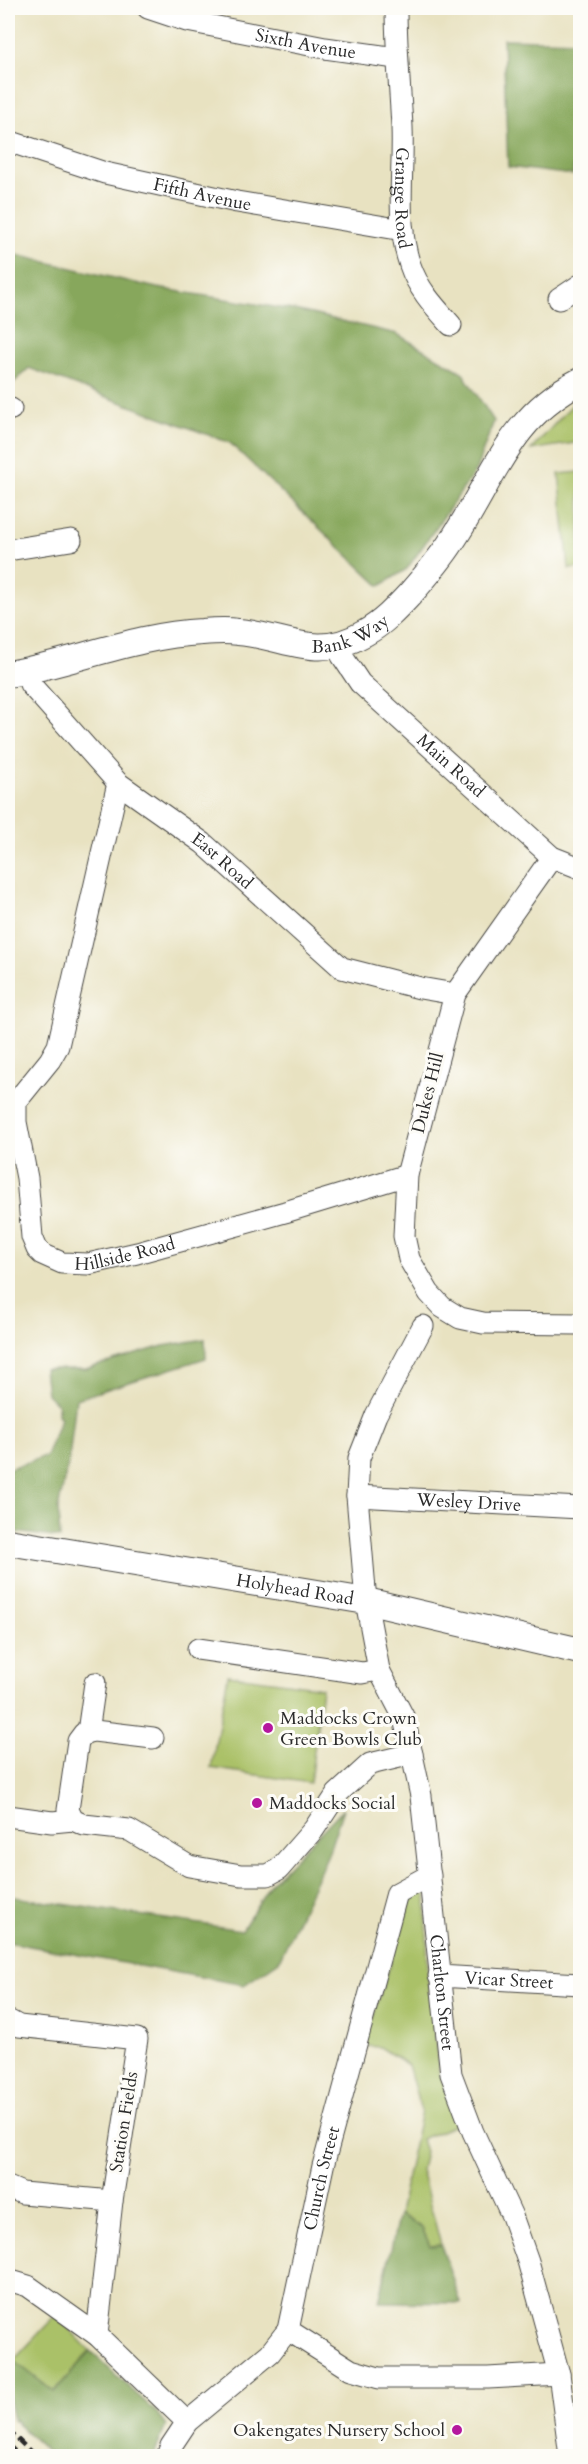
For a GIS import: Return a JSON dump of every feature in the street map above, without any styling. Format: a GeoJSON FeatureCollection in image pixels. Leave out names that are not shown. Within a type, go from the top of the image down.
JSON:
{"type":"FeatureCollection","features":[{"type":"Feature","properties":{"kind":"street","name":"Sixth Avenue"},"geometry":{"type":"LineString","coordinates":[[148,8],[187,21],[325,48],[396,58]]}},
{"type":"Feature","properties":{"kind":"street","name":"Grange Road"},"geometry":{"type":"LineString","coordinates":[[396,8],[396,58],[402,127],[403,230],[409,262],[417,282],[451,325]]}},
{"type":"Feature","properties":{"kind":"street","name":"Fifth Avenue"},"geometry":{"type":"LineString","coordinates":[[8,141],[105,173],[237,202],[403,230]]}},
{"type":"Feature","properties":{"kind":"street"},"geometry":{"type":"LineString","coordinates":[[559,299],[580,285]]}},
{"type":"Feature","properties":{"kind":"street","name":"Bank Way"},"geometry":{"type":"LineString","coordinates":[[13,672],[73,660],[150,638],[201,632],[238,632],[304,647],[338,645],[366,633],[391,615],[430,572],[458,533],[500,458],[529,419],[580,381]]}},
{"type":"Feature","properties":{"kind":"street"},"geometry":{"type":"LineString","coordinates":[[8,550],[71,540]]}},
{"type":"Feature","properties":{"kind":"street","name":"Main Road"},"geometry":{"type":"LineString","coordinates":[[338,645],[342,656],[360,683],[552,857],[580,868]]}},
{"type":"Feature","properties":{"kind":"street","name":"East Road"},"geometry":{"type":"LineString","coordinates":[[13,672],[30,684],[118,783],[203,843],[342,968],[420,988],[455,994]]}},
{"type":"Feature","properties":{"kind":"street","name":"Hillside Road"},"geometry":{"type":"LineString","coordinates":[[118,783],[57,1046],[50,1060],[12,1102],[27,1179],[30,1227],[34,1243],[46,1257],[62,1263],[88,1264],[137,1253],[285,1212],[407,1174]]}},
{"type":"Feature","properties":{"kind":"street","name":"Dukes Hill"},"geometry":{"type":"LineString","coordinates":[[552,857],[455,994],[407,1174],[404,1236],[409,1259],[418,1276],[442,1307],[460,1318],[483,1323],[580,1324]]}},
{"type":"Feature","properties":{"kind":"street"},"geometry":{"type":"LineString","coordinates":[[366,1601],[357,1497],[359,1458],[365,1440],[423,1326]]}},
{"type":"Feature","properties":{"kind":"street","name":"Wesley Drive"},"geometry":{"type":"LineString","coordinates":[[357,1497],[580,1508]]}},
{"type":"Feature","properties":{"kind":"street","name":"Holyhead Road"},"geometry":{"type":"LineString","coordinates":[[8,1542],[366,1601],[580,1651]]}},
{"type":"Feature","properties":{"kind":"street","name":"Charlton Street"},"geometry":{"type":"LineString","coordinates":[[366,1601],[379,1671],[404,1718],[421,1796],[451,2074],[472,2132],[512,2216],[528,2261],[559,2374],[570,2457]]}},
{"type":"Feature","properties":{"kind":"street"},"geometry":{"type":"LineString","coordinates":[[198,1649],[362,1673],[379,1671]]}},
{"type":"Feature","properties":{"kind":"street"},"geometry":{"type":"LineString","coordinates":[[88,1732],[94,1683]]}},
{"type":"Feature","properties":{"kind":"street"},"geometry":{"type":"LineString","coordinates":[[73,1820],[68,1810],[78,1741],[84,1732],[153,1738]]}},
{"type":"Feature","properties":{"kind":"street"},"geometry":{"type":"LineString","coordinates":[[8,1816],[52,1822],[73,1820],[84,1825],[129,1830],[189,1866],[241,1875],[268,1875],[279,1869],[314,1829],[337,1794],[370,1764],[412,1754]]}},
{"type":"Feature","properties":{"kind":"street","name":"Church Street"},"geometry":{"type":"LineString","coordinates":[[167,2457],[171,2446],[187,2422],[270,2354],[288,2330],[323,2166],[397,1893],[430,1875]]}},
{"type":"Feature","properties":{"kind":"street","name":"Vicar Street"},"geometry":{"type":"LineString","coordinates":[[439,1976],[580,1984]]}},
{"type":"Feature","properties":{"kind":"street","name":"Station Fields"},"geometry":{"type":"LineString","coordinates":[[8,2020],[19,2026],[137,2039],[112,2201],[96,2336]]}},
{"type":"Feature","properties":{"kind":"street"},"geometry":{"type":"LineString","coordinates":[[8,2187],[22,2193],[112,2201]]}},
{"type":"Feature","properties":{"kind":"street"},"geometry":{"type":"LineString","coordinates":[[8,2280],[28,2286],[96,2336],[187,2422]]}},
{"type":"Feature","properties":{"kind":"street"},"geometry":{"type":"LineString","coordinates":[[288,2330],[351,2370],[379,2378],[488,2378],[559,2374]]}},
{"type":"Feature","properties":{"kind":"green space"},"geometry":{"type":"Polygon","coordinates":[[[503,39],[580,41],[580,152],[574,160],[573,175],[508,167],[503,39]]]}},
{"type":"Feature","properties":{"kind":"green space"},"geometry":{"type":"Polygon","coordinates":[[[8,253],[157,288],[299,311],[397,334],[462,372],[494,421],[475,472],[407,569],[380,586],[230,443],[29,368],[8,388],[8,253]]]}},
{"type":"Feature","properties":{"kind":"green space"},"geometry":{"type":"Polygon","coordinates":[[[580,400],[580,442],[531,450],[572,405],[580,400]]]}},
{"type":"Feature","properties":{"kind":"green space"},"geometry":{"type":"Polygon","coordinates":[[[580,472],[580,568],[569,569],[559,474],[580,472]]]}},
{"type":"Feature","properties":{"kind":"green space"},"geometry":{"type":"Polygon","coordinates":[[[205,1339],[206,1358],[76,1399],[69,1459],[58,1509],[60,1538],[8,1531],[8,1469],[46,1456],[61,1418],[58,1415],[58,1405],[47,1394],[44,1369],[86,1369],[163,1346],[205,1339]]]}},
{"type":"Feature","properties":{"kind":"green space","name":"Maddocks Crown Green Bowls Club"},"geometry":{"type":"Polygon","coordinates":[[[228,1675],[322,1688],[310,1783],[211,1768],[228,1675]]]}},
{"type":"Feature","properties":{"kind":"green space"},"geometry":{"type":"Polygon","coordinates":[[[343,1809],[328,1854],[279,1961],[244,1985],[8,1942],[8,1896],[242,1930],[270,1884],[343,1809]]]}},
{"type":"Feature","properties":{"kind":"green space"},"geometry":{"type":"Polygon","coordinates":[[[422,1892],[426,1895],[428,1979],[439,2072],[461,2123],[421,2139],[425,2152],[421,2170],[441,2245],[430,2246],[422,2228],[399,2214],[421,2111],[408,2065],[380,2047],[363,2046],[410,1903],[414,1894],[422,1892]]]}},
{"type":"Feature","properties":{"kind":"green space"},"geometry":{"type":"Polygon","coordinates":[[[399,2214],[422,2228],[430,2246],[441,2245],[461,2303],[379,2302],[399,2214]]]}},
{"type":"Feature","properties":{"kind":"green space"},"geometry":{"type":"Polygon","coordinates":[[[56,2315],[90,2351],[54,2392],[13,2361],[56,2315]]]}},
{"type":"Feature","properties":{"kind":"green space"},"geometry":{"type":"Polygon","coordinates":[[[90,2351],[156,2412],[166,2425],[154,2456],[52,2456],[13,2420],[8,2397],[8,2356],[54,2392],[90,2351]]]}},
{"type":"Feature","properties":{"kind":"railway"},"geometry":{"type":"LineString","coordinates":[[8,2430],[35,2456]]}},
{"type":"Feature","properties":{"kind":"railway"},"geometry":{"type":"LineString","coordinates":[[8,2445],[20,2456]]}},
{"type":"Feature","properties":{"kind":"place","name":"Maddocks Crown Green Bowls Club"},"geometry":{"type":"Point","coordinates":[268,1728]}},
{"type":"Feature","properties":{"kind":"place","name":"Maddocks Social"},"geometry":{"type":"Point","coordinates":[257,1803]}},
{"type":"Feature","properties":{"kind":"place","name":"Oakengates Nursery School"},"geometry":{"type":"Point","coordinates":[457,2430]}}]}
